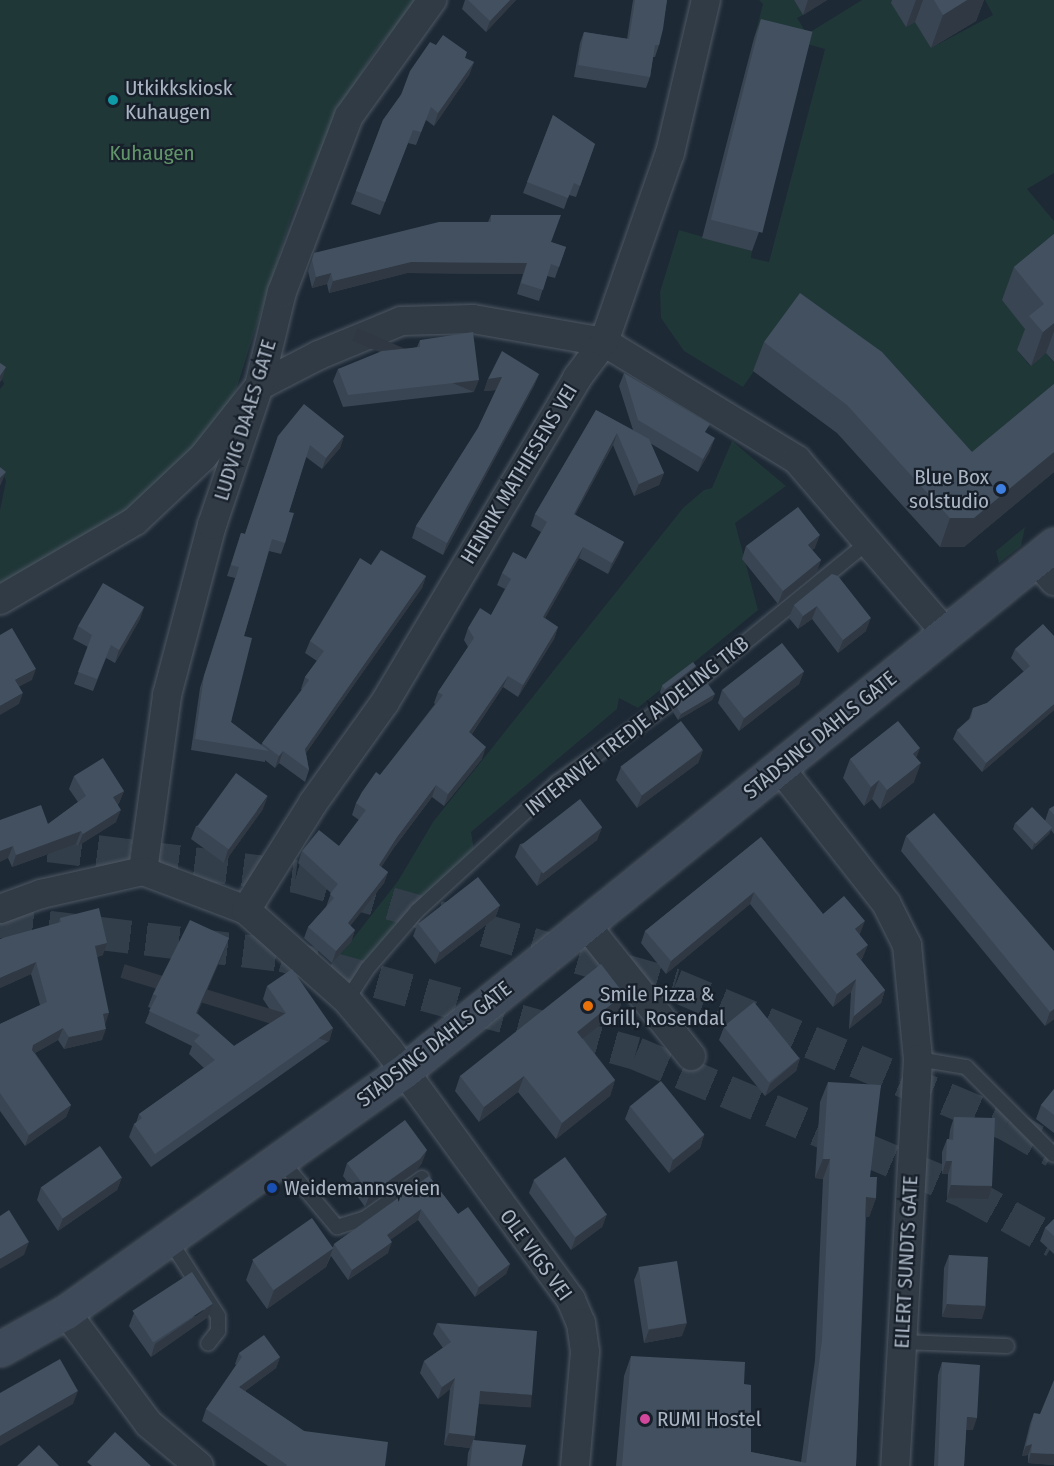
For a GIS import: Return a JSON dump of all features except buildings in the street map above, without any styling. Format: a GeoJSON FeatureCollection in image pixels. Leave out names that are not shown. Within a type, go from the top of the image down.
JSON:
{"type":"FeatureCollection","features":[{"type":"Feature","properties":{"kind":"main road","name":"STADSING DAHLS GATE"},"geometry":{"type":"LineString","coordinates":[[0,1348],[66,1312],[403,1072],[946,633],[1048,562]]}},
{"type":"Feature","properties":{"kind":"street","name":"LUDVIG DAAES GATE"},"geometry":{"type":"LineString","coordinates":[[143,871],[167,695],[212,525],[260,386],[282,292],[349,116],[432,0]]}},
{"type":"Feature","properties":{"kind":"street","name":"HENRIK MATHIESENS VEI"},"geometry":{"type":"LineString","coordinates":[[246,910],[313,803],[385,702],[577,378],[604,342],[670,153],[706,0]]}},
{"type":"Feature","properties":{"kind":"street"},"geometry":{"type":"LineString","coordinates":[[0,600],[135,521],[203,457],[260,386],[319,355],[401,321],[473,319],[604,342],[796,460],[946,633]]}},
{"type":"Feature","properties":{"kind":"street","name":"EILERT SUNDTS GATE"},"geometry":{"type":"LineString","coordinates":[[780,768],[886,903],[907,945],[918,1059],[895,1466]]}},
{"type":"Feature","properties":{"kind":"street"},"geometry":{"type":"LineString","coordinates":[[0,909],[41,894],[143,871],[246,910]]}},
{"type":"Feature","properties":{"kind":"street","name":"OLE VIGS VEI"},"geometry":{"type":"LineString","coordinates":[[246,910],[347,1000],[571,1300],[581,1323],[585,1352],[575,1466]]}},
{"type":"Feature","properties":{"kind":"street"},"geometry":{"type":"LineString","coordinates":[[586,925],[691,1056]]}},
{"type":"Feature","properties":{"kind":"street"},"geometry":{"type":"LineString","coordinates":[[66,1312],[149,1424],[199,1466]]}},
{"type":"Feature","properties":{"kind":"lane","name":"INTERNVEI TREDJE AVDELING TKB"},"geometry":{"type":"LineString","coordinates":[[347,1000],[367,969],[417,911],[558,782],[681,695],[867,543]]}},
{"type":"Feature","properties":{"kind":"lane"},"geometry":{"type":"LineString","coordinates":[[918,1059],[966,1067],[1054,1155]]}},
{"type":"Feature","properties":{"kind":"lane"},"geometry":{"type":"LineString","coordinates":[[280,1159],[337,1227],[364,1219],[423,1178]]}},
{"type":"Feature","properties":{"kind":"lane"},"geometry":{"type":"LineString","coordinates":[[169,1239],[218,1316],[218,1331],[208,1344]]}},
{"type":"Feature","properties":{"kind":"lane"},"geometry":{"type":"LineString","coordinates":[[902,1342],[1007,1346]]}},
{"type":"Feature","properties":{"kind":"green space","name":"Kuhaugen"},"geometry":{"type":"Polygon","coordinates":[[[0,0],[421,0],[378,47],[341,105],[292,215],[234,396],[207,435],[130,512],[0,587],[0,510],[6,481],[0,466],[0,389],[4,384],[0,373],[0,0]]]}},
{"type":"Feature","properties":{"kind":"green space"},"geometry":{"type":"Polygon","coordinates":[[[759,0],[794,0],[803,15],[797,18],[807,34],[862,0],[896,0],[922,17],[931,48],[993,15],[985,0],[1054,0],[1054,173],[1027,189],[1054,221],[1054,247],[1048,261],[1002,299],[1033,338],[1017,350],[1030,366],[1046,353],[1054,363],[1054,401],[958,483],[788,321],[743,387],[684,351],[661,318],[660,292],[679,230],[752,251],[751,258],[769,262],[825,49],[807,44],[805,51],[754,38],[763,4],[759,0]]]}},
{"type":"Feature","properties":{"kind":"green space"},"geometry":{"type":"Polygon","coordinates":[[[732,441],[786,486],[735,523],[758,610],[638,708],[619,698],[617,709],[471,832],[474,849],[426,893],[353,982],[343,980],[330,968],[398,881],[433,822],[683,508],[704,490],[712,488],[732,441]]]}},
{"type":"Feature","properties":{"kind":"green space"},"geometry":{"type":"Polygon","coordinates":[[[1025,527],[1021,546],[999,563],[996,551],[1025,527]]]}},
{"type":"Feature","properties":{"kind":"tunnel"},"geometry":{"type":"LineString","coordinates":[[0,839],[296,876],[675,985],[1007,1124],[1054,1151]]}},
{"type":"Feature","properties":{"kind":"tunnel"},"geometry":{"type":"LineString","coordinates":[[0,921],[283,955],[636,1053],[966,1192],[1054,1241]]}},
{"type":"Feature","properties":{"kind":"place","name":"Utkikkskiosk Kuhaugen"},"geometry":{"type":"Point","coordinates":[113,100]}},
{"type":"Feature","properties":{"kind":"place","name":"Blue Box solstudio"},"geometry":{"type":"Point","coordinates":[1001,489]}},
{"type":"Feature","properties":{"kind":"place","name":"Smile Pizza & Grill, Rosendal"},"geometry":{"type":"Point","coordinates":[588,1006]}},
{"type":"Feature","properties":{"kind":"place","name":"Weidemannsveien"},"geometry":{"type":"Point","coordinates":[272,1188]}},
{"type":"Feature","properties":{"kind":"place","name":"RUMI Hostel"},"geometry":{"type":"Point","coordinates":[645,1419]}}]}
